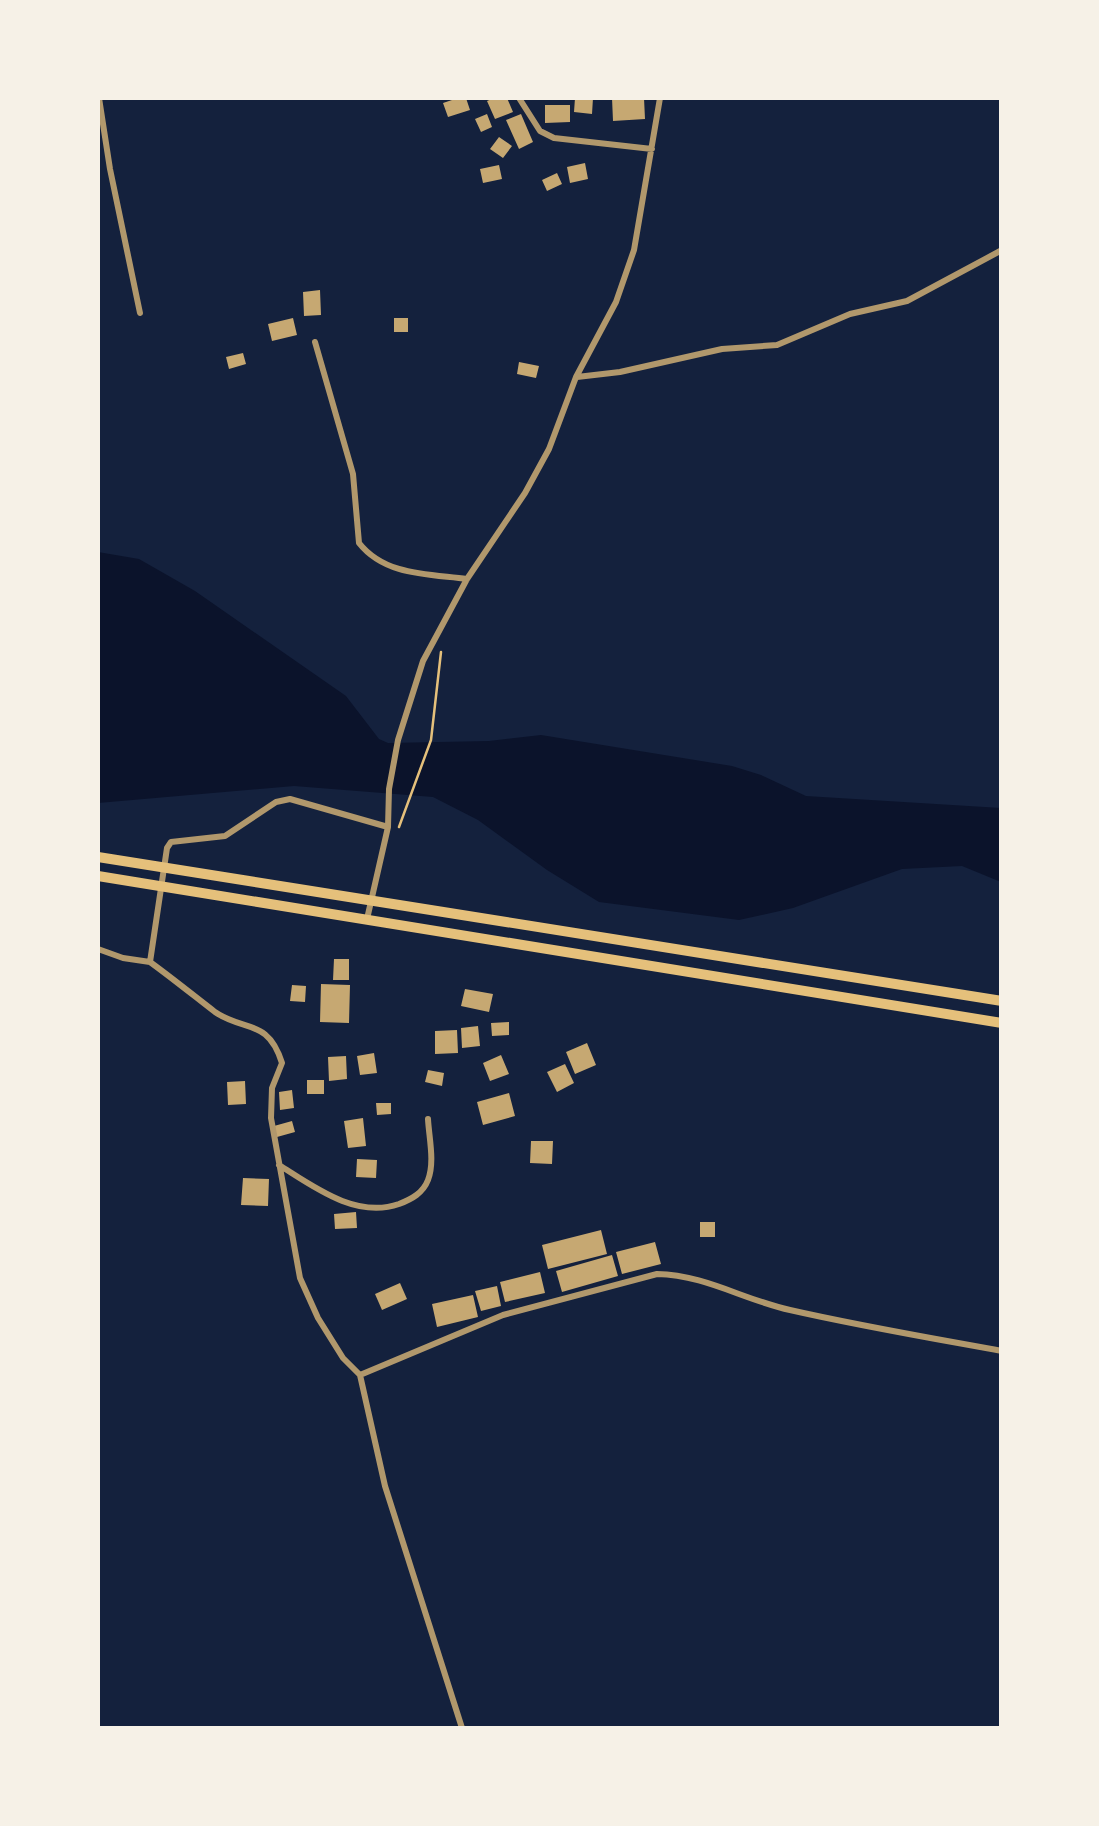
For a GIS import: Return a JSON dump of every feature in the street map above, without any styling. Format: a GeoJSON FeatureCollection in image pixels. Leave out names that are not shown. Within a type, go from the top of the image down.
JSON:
{"type":"FeatureCollection","features":[{"type":"Feature","properties":{"kind":"main road"},"geometry":{"type":"LineString","coordinates":[[98,857],[1002,1001]]}},
{"type":"Feature","properties":{"kind":"main road"},"geometry":{"type":"LineString","coordinates":[[98,876],[1002,1023]]}},
{"type":"Feature","properties":{"kind":"street"},"geometry":{"type":"LineString","coordinates":[[99,98],[140,313]]}},
{"type":"Feature","properties":{"kind":"street"},"geometry":{"type":"LineString","coordinates":[[519,98],[540,131],[554,138],[652,149]]}},
{"type":"Feature","properties":{"kind":"street"},"geometry":{"type":"LineString","coordinates":[[367,920],[388,827],[389,789],[398,740],[423,661],[467,578],[541,464],[576,377],[616,302],[634,250],[660,98]]}},
{"type":"Feature","properties":{"kind":"street"},"geometry":{"type":"LineString","coordinates":[[576,377],[620,372],[722,350],[776,345],[850,314],[907,302],[1002,250]]}},
{"type":"Feature","properties":{"kind":"street"},"geometry":{"type":"LineString","coordinates":[[315,342],[353,474],[359,543],[399,571],[467,578]]}},
{"type":"Feature","properties":{"kind":"street"},"geometry":{"type":"LineString","coordinates":[[150,962],[166,848],[171,842],[224,836],[276,802],[290,799],[388,827]]}},
{"type":"Feature","properties":{"kind":"street"},"geometry":{"type":"LineString","coordinates":[[98,949],[150,962],[219,1015],[253,1026],[278,1049],[282,1063],[272,1088],[270,1118],[294,1251],[308,1300],[343,1358],[360,1375],[385,1486],[462,1728]]}},
{"type":"Feature","properties":{"kind":"street"},"geometry":{"type":"LineString","coordinates":[[278,1165],[322,1192],[352,1204],[390,1207],[419,1194],[426,1185],[431,1166],[428,1118]]}},
{"type":"Feature","properties":{"kind":"street"},"geometry":{"type":"LineString","coordinates":[[360,1375],[503,1315],[657,1274],[703,1280],[787,1310],[1002,1351]]}},
{"type":"Feature","properties":{"kind":"path"},"geometry":{"type":"LineString","coordinates":[[388,827],[399,828],[432,740],[441,653]]}},
{"type":"Feature","properties":{"kind":"water"},"geometry":{"type":"Polygon","coordinates":[[[98,552],[139,559],[195,591],[346,696],[379,739],[388,743],[489,741],[541,735],[732,766],[806,796],[1001,808],[1001,882],[962,866],[902,869],[793,908],[739,920],[599,902],[478,820],[433,797],[294,786],[98,803],[98,552]]]}},
{"type":"Feature","properties":{"kind":"building"},"geometry":{"type":"Polygon","coordinates":[[[466,98],[470,110],[448,117],[443,103],[466,98]]]}},
{"type":"Feature","properties":{"kind":"building"},"geometry":{"type":"Polygon","coordinates":[[[507,98],[513,112],[495,119],[487,101],[507,98]]]}},
{"type":"Feature","properties":{"kind":"building"},"geometry":{"type":"Polygon","coordinates":[[[575,98],[593,98],[592,114],[574,112],[575,98]]]}},
{"type":"Feature","properties":{"kind":"building"},"geometry":{"type":"Polygon","coordinates":[[[612,98],[644,98],[645,119],[613,121],[612,98]]]}},
{"type":"Feature","properties":{"kind":"building"},"geometry":{"type":"Polygon","coordinates":[[[545,105],[570,105],[570,122],[545,123],[545,105]]]}},
{"type":"Feature","properties":{"kind":"building"},"geometry":{"type":"Polygon","coordinates":[[[487,114],[492,127],[481,132],[475,119],[487,114]]]}},
{"type":"Feature","properties":{"kind":"building"},"geometry":{"type":"Polygon","coordinates":[[[521,114],[533,142],[519,149],[506,120],[521,114]]]}},
{"type":"Feature","properties":{"kind":"building"},"geometry":{"type":"Polygon","coordinates":[[[499,137],[512,146],[503,158],[490,149],[499,137]]]}},
{"type":"Feature","properties":{"kind":"building"},"geometry":{"type":"Polygon","coordinates":[[[585,163],[588,179],[570,183],[567,167],[585,163]]]}},
{"type":"Feature","properties":{"kind":"building"},"geometry":{"type":"Polygon","coordinates":[[[499,165],[502,179],[483,183],[480,169],[499,165]]]}},
{"type":"Feature","properties":{"kind":"building"},"geometry":{"type":"Polygon","coordinates":[[[557,173],[562,184],[547,191],[542,180],[557,173]]]}},
{"type":"Feature","properties":{"kind":"building"},"geometry":{"type":"Polygon","coordinates":[[[320,290],[321,315],[304,316],[303,292],[320,290]]]}},
{"type":"Feature","properties":{"kind":"building"},"geometry":{"type":"Polygon","coordinates":[[[293,318],[297,335],[272,341],[268,324],[293,318]]]}},
{"type":"Feature","properties":{"kind":"building"},"geometry":{"type":"Polygon","coordinates":[[[394,318],[408,318],[408,332],[394,332],[394,318]]]}},
{"type":"Feature","properties":{"kind":"building"},"geometry":{"type":"Polygon","coordinates":[[[243,353],[246,364],[229,369],[226,357],[243,353]]]}},
{"type":"Feature","properties":{"kind":"building"},"geometry":{"type":"Polygon","coordinates":[[[519,362],[539,366],[536,378],[517,374],[519,362]]]}},
{"type":"Feature","properties":{"kind":"building"},"geometry":{"type":"Polygon","coordinates":[[[334,959],[349,959],[349,980],[333,980],[334,959]]]}},
{"type":"Feature","properties":{"kind":"building"},"geometry":{"type":"Polygon","coordinates":[[[321,984],[350,985],[349,1023],[320,1022],[321,984]]]}},
{"type":"Feature","properties":{"kind":"building"},"geometry":{"type":"Polygon","coordinates":[[[292,985],[306,986],[305,1002],[290,1001],[292,985]]]}},
{"type":"Feature","properties":{"kind":"building"},"geometry":{"type":"Polygon","coordinates":[[[465,989],[493,994],[489,1012],[461,1006],[465,989]]]}},
{"type":"Feature","properties":{"kind":"building"},"geometry":{"type":"Polygon","coordinates":[[[509,1022],[509,1035],[492,1036],[491,1023],[509,1022]]]}},
{"type":"Feature","properties":{"kind":"building"},"geometry":{"type":"Polygon","coordinates":[[[478,1026],[480,1046],[462,1048],[461,1028],[478,1026]]]}},
{"type":"Feature","properties":{"kind":"building"},"geometry":{"type":"Polygon","coordinates":[[[457,1030],[458,1053],[435,1054],[435,1031],[457,1030]]]}},
{"type":"Feature","properties":{"kind":"building"},"geometry":{"type":"Polygon","coordinates":[[[587,1043],[596,1065],[575,1074],[566,1052],[587,1043]]]}},
{"type":"Feature","properties":{"kind":"building"},"geometry":{"type":"Polygon","coordinates":[[[374,1053],[377,1073],[360,1075],[357,1056],[374,1053]]]}},
{"type":"Feature","properties":{"kind":"building"},"geometry":{"type":"Polygon","coordinates":[[[501,1055],[509,1074],[490,1081],[483,1063],[501,1055]]]}},
{"type":"Feature","properties":{"kind":"building"},"geometry":{"type":"Polygon","coordinates":[[[346,1056],[347,1079],[329,1081],[328,1057],[346,1056]]]}},
{"type":"Feature","properties":{"kind":"building"},"geometry":{"type":"Polygon","coordinates":[[[565,1064],[574,1083],[557,1092],[547,1072],[565,1064]]]}},
{"type":"Feature","properties":{"kind":"building"},"geometry":{"type":"Polygon","coordinates":[[[428,1070],[444,1073],[442,1086],[425,1082],[428,1070]]]}},
{"type":"Feature","properties":{"kind":"building"},"geometry":{"type":"Polygon","coordinates":[[[307,1080],[324,1080],[324,1094],[307,1094],[307,1080]]]}},
{"type":"Feature","properties":{"kind":"building"},"geometry":{"type":"Polygon","coordinates":[[[245,1081],[246,1104],[228,1105],[227,1082],[245,1081]]]}},
{"type":"Feature","properties":{"kind":"building"},"geometry":{"type":"Polygon","coordinates":[[[292,1090],[294,1108],[280,1110],[279,1092],[292,1090]]]}},
{"type":"Feature","properties":{"kind":"building"},"geometry":{"type":"Polygon","coordinates":[[[509,1093],[515,1116],[483,1125],[477,1102],[509,1093]]]}},
{"type":"Feature","properties":{"kind":"building"},"geometry":{"type":"Polygon","coordinates":[[[376,1103],[391,1103],[391,1114],[377,1115],[376,1103]]]}},
{"type":"Feature","properties":{"kind":"building"},"geometry":{"type":"Polygon","coordinates":[[[363,1118],[366,1146],[348,1148],[344,1121],[363,1118]]]}},
{"type":"Feature","properties":{"kind":"building"},"geometry":{"type":"Polygon","coordinates":[[[292,1121],[295,1132],[277,1137],[274,1126],[292,1121]]]}},
{"type":"Feature","properties":{"kind":"building"},"geometry":{"type":"Polygon","coordinates":[[[531,1141],[553,1141],[552,1164],[530,1163],[531,1141]]]}},
{"type":"Feature","properties":{"kind":"building"},"geometry":{"type":"Polygon","coordinates":[[[357,1159],[377,1160],[376,1178],[356,1177],[357,1159]]]}},
{"type":"Feature","properties":{"kind":"building"},"geometry":{"type":"Polygon","coordinates":[[[243,1178],[269,1179],[268,1206],[241,1205],[243,1178]]]}},
{"type":"Feature","properties":{"kind":"building"},"geometry":{"type":"Polygon","coordinates":[[[356,1212],[357,1228],[335,1229],[334,1214],[356,1212]]]}},
{"type":"Feature","properties":{"kind":"building"},"geometry":{"type":"Polygon","coordinates":[[[700,1222],[715,1222],[715,1237],[700,1237],[700,1222]]]}},
{"type":"Feature","properties":{"kind":"building"},"geometry":{"type":"Polygon","coordinates":[[[601,1230],[607,1254],[548,1269],[542,1245],[601,1230]]]}},
{"type":"Feature","properties":{"kind":"building"},"geometry":{"type":"Polygon","coordinates":[[[655,1242],[661,1264],[622,1274],[616,1252],[655,1242]]]}},
{"type":"Feature","properties":{"kind":"building"},"geometry":{"type":"Polygon","coordinates":[[[612,1255],[618,1276],[562,1292],[556,1271],[612,1255]]]}},
{"type":"Feature","properties":{"kind":"building"},"geometry":{"type":"Polygon","coordinates":[[[540,1272],[545,1293],[505,1302],[500,1282],[540,1272]]]}},
{"type":"Feature","properties":{"kind":"building"},"geometry":{"type":"Polygon","coordinates":[[[400,1283],[407,1299],[382,1310],[375,1294],[400,1283]]]}},
{"type":"Feature","properties":{"kind":"building"},"geometry":{"type":"Polygon","coordinates":[[[497,1286],[501,1306],[481,1311],[475,1291],[497,1286]]]}},
{"type":"Feature","properties":{"kind":"building"},"geometry":{"type":"Polygon","coordinates":[[[473,1295],[478,1317],[437,1327],[432,1304],[473,1295]]]}}]}
